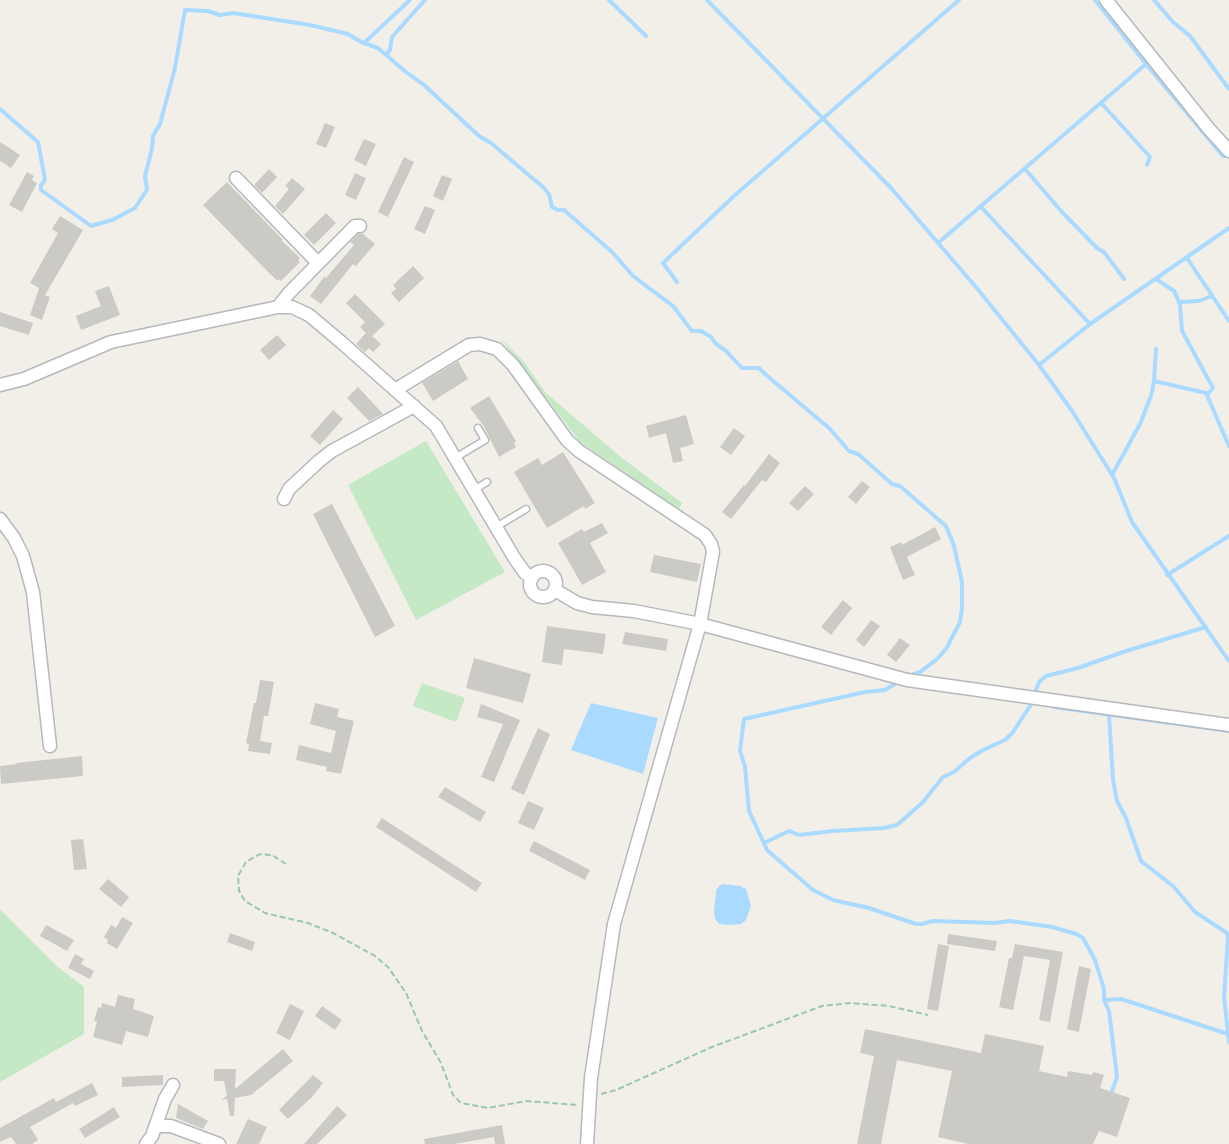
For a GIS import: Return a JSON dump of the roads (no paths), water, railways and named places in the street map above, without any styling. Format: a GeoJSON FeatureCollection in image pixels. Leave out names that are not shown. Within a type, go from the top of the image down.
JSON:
{"type":"FeatureCollection","features":[{"type":"Feature","properties":{"kind":"street"},"geometry":{"type":"LineString","coordinates":[[1106,0],[1229,151]]}},
{"type":"Feature","properties":{"kind":"street"},"geometry":{"type":"LineString","coordinates":[[236,178],[318,263]]}},
{"type":"Feature","properties":{"kind":"street"},"geometry":{"type":"LineString","coordinates":[[278,307],[355,226],[360,226]]}},
{"type":"Feature","properties":{"kind":"street"},"geometry":{"type":"LineString","coordinates":[[0,386],[24,379],[111,342],[278,307],[292,307],[309,315],[436,426],[514,559],[525,573],[532,578],[538,572],[551,574],[556,581],[555,590],[578,603],[700,624],[907,680],[1229,725]]}},
{"type":"Feature","properties":{"kind":"street"},"geometry":{"type":"LineString","coordinates":[[395,390],[469,345],[480,344],[497,349],[513,365],[557,428],[579,451],[705,535],[711,544],[713,552],[711,568],[700,624],[614,924],[590,1102],[587,1144]]}},
{"type":"Feature","properties":{"kind":"street"},"geometry":{"type":"LineString","coordinates":[[284,499],[289,489],[319,461],[414,406]]}},
{"type":"Feature","properties":{"kind":"street"},"geometry":{"type":"LineString","coordinates":[[0,519],[14,538],[23,556],[33,591],[50,746]]}},
{"type":"Feature","properties":{"kind":"street"},"geometry":{"type":"LineString","coordinates":[[146,1144],[152,1136],[165,1099],[173,1085]]}},
{"type":"Feature","properties":{"kind":"street"},"geometry":{"type":"LineString","coordinates":[[156,1126],[171,1126],[219,1144]]}},
{"type":"Feature","properties":{"kind":"lane"},"geometry":{"type":"LineString","coordinates":[[455,458],[485,440],[478,428]]}},
{"type":"Feature","properties":{"kind":"lane"},"geometry":{"type":"LineString","coordinates":[[474,490],[488,482]]}},
{"type":"Feature","properties":{"kind":"lane"},"geometry":{"type":"LineString","coordinates":[[495,527],[526,509]]}},
{"type":"Feature","properties":{"kind":"water"},"geometry":{"type":"Polygon","coordinates":[[[591,703],[658,718],[643,774],[571,750],[591,703]]]}},
{"type":"Feature","properties":{"kind":"water"},"geometry":{"type":"Polygon","coordinates":[[[723,884],[746,889],[751,906],[746,920],[741,924],[719,924],[715,919],[716,891],[723,884]]]}},
{"type":"Feature","properties":{"kind":"waterway"},"geometry":{"type":"LineString","coordinates":[[365,42],[410,0]]}},
{"type":"Feature","properties":{"kind":"waterway"},"geometry":{"type":"LineString","coordinates":[[387,54],[392,37],[425,0]]}},
{"type":"Feature","properties":{"kind":"waterway"},"geometry":{"type":"LineString","coordinates":[[609,0],[646,36]]}},
{"type":"Feature","properties":{"kind":"waterway"},"geometry":{"type":"LineString","coordinates":[[707,0],[891,188],[1039,365],[1072,411],[1114,478],[1132,522],[1229,661]]}},
{"type":"Feature","properties":{"kind":"waterway"},"geometry":{"type":"LineString","coordinates":[[677,282],[663,263],[734,196],[959,0]]}},
{"type":"Feature","properties":{"kind":"waterway"},"geometry":{"type":"LineString","coordinates":[[1095,0],[1223,156],[1226,156]]}},
{"type":"Feature","properties":{"kind":"waterway"},"geometry":{"type":"LineString","coordinates":[[1154,0],[1173,22],[1190,36],[1229,89]]}},
{"type":"Feature","properties":{"kind":"waterway"},"geometry":{"type":"LineString","coordinates":[[0,109],[38,142],[45,180],[41,185],[41,190],[91,226],[112,220],[135,208],[147,190],[145,176],[153,136],[160,124],[175,68],[185,10],[208,11],[220,15],[233,13],[310,25],[348,34],[378,48],[424,85],[479,136],[491,143],[544,188],[549,194],[552,207],[564,210],[612,252],[633,276],[673,306],[692,331],[701,331],[711,337],[742,368],[759,368],[829,428],[849,451],[858,454],[892,484],[900,486],[946,526],[954,546],[962,582],[960,622],[946,649],[936,660],[920,672],[909,676]]}},
{"type":"Feature","properties":{"kind":"waterway"},"geometry":{"type":"LineString","coordinates":[[938,243],[1146,64]]}},
{"type":"Feature","properties":{"kind":"waterway"},"geometry":{"type":"LineString","coordinates":[[1102,104],[1150,157],[1147,165]]}},
{"type":"Feature","properties":{"kind":"waterway"},"geometry":{"type":"LineString","coordinates":[[1025,169],[1062,212],[1097,248],[1104,252],[1124,279]]}},
{"type":"Feature","properties":{"kind":"waterway"},"geometry":{"type":"LineString","coordinates":[[981,207],[1090,324]]}},
{"type":"Feature","properties":{"kind":"waterway"},"geometry":{"type":"LineString","coordinates":[[1039,365],[1090,324],[1229,228]]}},
{"type":"Feature","properties":{"kind":"waterway"},"geometry":{"type":"LineString","coordinates":[[1187,258],[1229,321]]}},
{"type":"Feature","properties":{"kind":"waterway"},"geometry":{"type":"LineString","coordinates":[[1156,279],[1174,291],[1177,297],[1180,305],[1182,331],[1213,388],[1207,395]]}},
{"type":"Feature","properties":{"kind":"waterway"},"geometry":{"type":"LineString","coordinates":[[1179,302],[1199,301],[1212,296]]}},
{"type":"Feature","properties":{"kind":"waterway"},"geometry":{"type":"LineString","coordinates":[[1112,475],[1140,424],[1151,396],[1156,349]]}},
{"type":"Feature","properties":{"kind":"waterway"},"geometry":{"type":"LineString","coordinates":[[1154,381],[1206,393],[1229,446]]}},
{"type":"Feature","properties":{"kind":"waterway"},"geometry":{"type":"LineString","coordinates":[[1167,575],[1229,536]]}},
{"type":"Feature","properties":{"kind":"waterway"},"geometry":{"type":"LineString","coordinates":[[764,843],[789,831],[799,835],[897,825],[923,802],[943,777],[954,772],[983,750],[1005,740],[1030,706],[1039,682],[1046,676],[1206,627]]}},
{"type":"Feature","properties":{"kind":"waterway"},"geometry":{"type":"LineString","coordinates":[[900,681],[885,690],[865,692],[744,719],[740,751],[745,767],[749,811],[767,850],[813,890],[833,900],[869,908],[916,924],[933,921],[994,923],[1010,921],[1052,927],[1083,938],[1095,960],[1104,989],[1104,1000],[1109,1011],[1117,1077],[1110,1097]]}},
{"type":"Feature","properties":{"kind":"waterway"},"geometry":{"type":"LineString","coordinates":[[1054,707],[1229,731]]}},
{"type":"Feature","properties":{"kind":"waterway"},"geometry":{"type":"LineString","coordinates":[[1109,715],[1113,780],[1117,801],[1126,818],[1141,861],[1173,886],[1195,912],[1227,933],[1224,997],[1229,1042]]}},
{"type":"Feature","properties":{"kind":"waterway"},"geometry":{"type":"LineString","coordinates":[[1104,1000],[1121,999],[1228,1034]]}}]}
